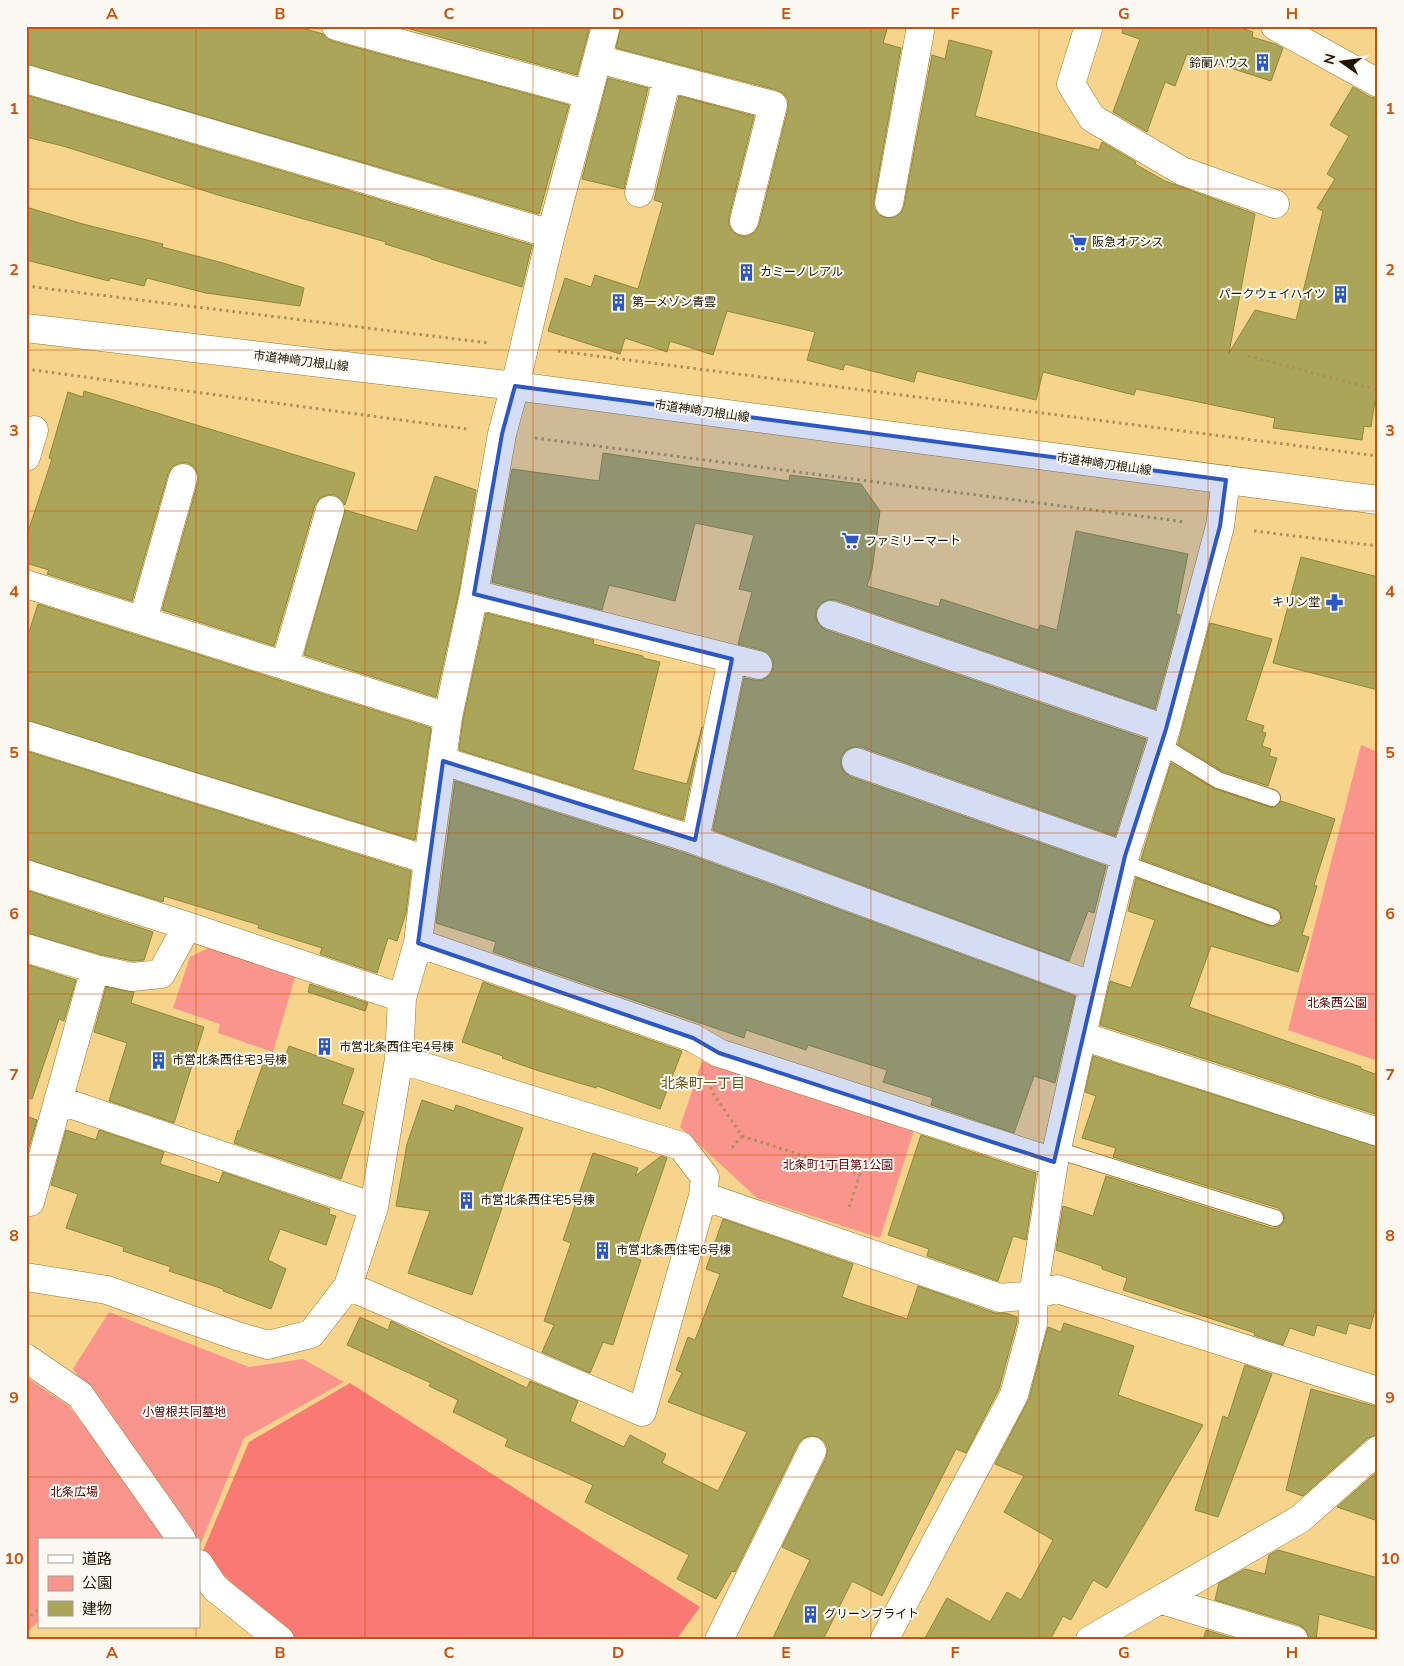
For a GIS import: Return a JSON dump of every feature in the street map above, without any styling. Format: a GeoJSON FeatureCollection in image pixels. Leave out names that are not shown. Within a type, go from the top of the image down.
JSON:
{"type":"FeatureCollection","features":[{"type":"Feature","properties":{"kind":"street"},"geometry":{"type":"LineString","coordinates":[[336,26],[587,94]]}},
{"type":"Feature","properties":{"kind":"street"},"geometry":{"type":"LineString","coordinates":[[26,1277],[107,1290],[236,1336],[268,1345],[311,1334],[348,1286],[374,1207],[399,1059],[402,998],[418,943],[448,717],[474,594],[502,434],[516,386],[587,94],[606,26]]}},
{"type":"Feature","properties":{"kind":"street"},"geometry":{"type":"LineString","coordinates":[[889,203],[921,26]]}},
{"type":"Feature","properties":{"kind":"street"},"geometry":{"type":"LineString","coordinates":[[1089,26],[1071,84],[1092,118],[1182,172],[1275,204]]}},
{"type":"Feature","properties":{"kind":"street"},"geometry":{"type":"LineString","coordinates":[[1275,26],[1378,83]]}},
{"type":"Feature","properties":{"kind":"street"},"geometry":{"type":"LineString","coordinates":[[598,59],[773,105],[744,221]]}},
{"type":"Feature","properties":{"kind":"street"},"geometry":{"type":"LineString","coordinates":[[639,193],[667,78]]}},
{"type":"Feature","properties":{"kind":"street"},"geometry":{"type":"LineString","coordinates":[[26,79],[552,234]]}},
{"type":"Feature","properties":{"kind":"street","name":"市道神崎刀根山線"},"geometry":{"type":"LineString","coordinates":[[26,328],[516,386],[1378,500]]}},
{"type":"Feature","properties":{"kind":"street"},"geometry":{"type":"LineString","coordinates":[[26,457],[34,430]]}},
{"type":"Feature","properties":{"kind":"street"},"geometry":{"type":"LineString","coordinates":[[143,620],[184,478]]}},
{"type":"Feature","properties":{"kind":"street"},"geometry":{"type":"LineString","coordinates":[[884,1640],[1014,1395],[1033,1324],[1033,1294],[1056,1156],[1093,986],[1124,859],[1164,737],[1220,526],[1226,480]]}},
{"type":"Feature","properties":{"kind":"street"},"geometry":{"type":"LineString","coordinates":[[285,665],[330,510]]}},
{"type":"Feature","properties":{"kind":"street"},"geometry":{"type":"LineString","coordinates":[[26,584],[448,717]]}},
{"type":"Feature","properties":{"kind":"street"},"geometry":{"type":"LineString","coordinates":[[474,594],[758,665]]}},
{"type":"Feature","properties":{"kind":"street"},"geometry":{"type":"LineString","coordinates":[[830,615],[1164,737]]}},
{"type":"Feature","properties":{"kind":"street"},"geometry":{"type":"LineString","coordinates":[[695,840],[732,658]]}},
{"type":"Feature","properties":{"kind":"street"},"geometry":{"type":"LineString","coordinates":[[26,735],[428,860]]}},
{"type":"Feature","properties":{"kind":"street"},"geometry":{"type":"LineString","coordinates":[[443,761],[695,840],[1093,986]]}},
{"type":"Feature","properties":{"kind":"street"},"geometry":{"type":"LineString","coordinates":[[856,762],[1124,859]]}},
{"type":"Feature","properties":{"kind":"street"},"geometry":{"type":"LineString","coordinates":[[26,874],[402,998]]}},
{"type":"Feature","properties":{"kind":"street"},"geometry":{"type":"LineString","coordinates":[[26,948],[95,969],[132,977],[161,974],[187,926]]}},
{"type":"Feature","properties":{"kind":"street"},"geometry":{"type":"LineString","coordinates":[[418,943],[693,1038],[719,1053],[1056,1156]]}},
{"type":"Feature","properties":{"kind":"street"},"geometry":{"type":"LineString","coordinates":[[26,1200],[30,1202],[95,969]]}},
{"type":"Feature","properties":{"kind":"street"},"geometry":{"type":"LineString","coordinates":[[1082,1036],[1378,1132]]}},
{"type":"Feature","properties":{"kind":"street"},"geometry":{"type":"LineString","coordinates":[[399,1059],[681,1146],[704,1187],[838,1242],[1000,1298],[1056,1289],[1378,1391]]}},
{"type":"Feature","properties":{"kind":"street"},"geometry":{"type":"LineString","coordinates":[[58,1100],[374,1207]]}},
{"type":"Feature","properties":{"kind":"street"},"geometry":{"type":"LineString","coordinates":[[348,1286],[642,1412],[704,1187]]}},
{"type":"Feature","properties":{"kind":"street"},"geometry":{"type":"LineString","coordinates":[[26,1358],[80,1396],[181,1538]]}},
{"type":"Feature","properties":{"kind":"street"},"geometry":{"type":"LineString","coordinates":[[1090,1640],[1300,1519],[1378,1450]]}},
{"type":"Feature","properties":{"kind":"street"},"geometry":{"type":"LineString","coordinates":[[719,1640],[812,1452]]}},
{"type":"Feature","properties":{"kind":"street"},"geometry":{"type":"LineString","coordinates":[[200,1566],[215,1588],[280,1640]]}},
{"type":"Feature","properties":{"kind":"street"},"geometry":{"type":"LineString","coordinates":[[1162,1600],[1294,1640]]}},
{"type":"Feature","properties":{"kind":"lane"},"geometry":{"type":"LineString","coordinates":[[1164,737],[1218,780],[1272,798]]}},
{"type":"Feature","properties":{"kind":"lane"},"geometry":{"type":"LineString","coordinates":[[1124,859],[1272,916]]}},
{"type":"Feature","properties":{"kind":"lane"},"geometry":{"type":"LineString","coordinates":[[1056,1156],[1275,1218]]}},
{"type":"Feature","properties":{"kind":"path"},"geometry":{"type":"LineString","coordinates":[[26,286],[524,347],[1378,456]]}},
{"type":"Feature","properties":{"kind":"path"},"geometry":{"type":"LineString","coordinates":[[1248,356],[1378,390]]}},
{"type":"Feature","properties":{"kind":"path"},"geometry":{"type":"LineString","coordinates":[[26,369],[502,434],[1378,546]]}},
{"type":"Feature","properties":{"kind":"path"},"geometry":{"type":"LineString","coordinates":[[719,1053],[711,1090],[742,1136],[860,1174],[838,1242]]}},
{"type":"Feature","properties":{"kind":"path"},"geometry":{"type":"LineString","coordinates":[[704,1187],[742,1136]]}},
{"type":"Feature","properties":{"kind":"path"},"geometry":{"type":"LineString","coordinates":[[26,1620],[38,1610]]}},
{"type":"Feature","properties":{"kind":"highlighted area"},"geometry":{"type":"Polygon","coordinates":[[[515,386],[1226,480],[1220,526],[1166,729],[1125,856],[1054,1162],[719,1053],[693,1038],[418,943],[443,761],[695,840],[732,659],[474,594],[502,434],[515,386]]]}},
{"type":"Feature","properties":{"kind":"green space","name":"北条西公園"},"geometry":{"type":"Polygon","coordinates":[[[1361,745],[1378,752],[1378,1061],[1288,1030],[1361,745]]]}},
{"type":"Feature","properties":{"kind":"green space"},"geometry":{"type":"Polygon","coordinates":[[[210,947],[296,974],[273,1052],[218,1033],[220,1024],[173,1008],[190,957],[210,947]]]}},
{"type":"Feature","properties":{"kind":"green space","name":"北条町1丁目第1公園"},"geometry":{"type":"Polygon","coordinates":[[[702,1061],[914,1130],[880,1238],[757,1198],[680,1127],[702,1061]]]}},
{"type":"Feature","properties":{"kind":"green space","name":"小曽根共同墓地"},"geometry":{"type":"Polygon","coordinates":[[[109,1312],[249,1367],[303,1359],[344,1382],[244,1438],[200,1546],[200,1538],[192,1538],[73,1369],[109,1312]]]}},
{"type":"Feature","properties":{"kind":"green space","name":"北条広場"},"geometry":{"type":"Polygon","coordinates":[[[26,1377],[69,1406],[168,1538],[38,1538],[38,1622],[26,1633],[26,1377]]]}},
{"type":"Feature","properties":{"kind":"shaded area"},"geometry":{"type":"Polygon","coordinates":[[[350,1383],[700,1607],[676,1640],[298,1640],[261,1612],[202,1553],[249,1442],[350,1383]]]}},
{"type":"Feature","properties":{"kind":"building"},"geometry":{"type":"Polygon","coordinates":[[[26,26],[295,26],[323,34],[332,41],[569,105],[539,214],[26,64],[26,26]]]}},
{"type":"Feature","properties":{"kind":"building"},"geometry":{"type":"Polygon","coordinates":[[[399,26],[590,26],[577,75],[399,26]]]}},
{"type":"Feature","properties":{"kind":"building"},"geometry":{"type":"Polygon","coordinates":[[[621,26],[888,26],[883,43],[901,48],[874,200],[874,208],[879,215],[887,218],[895,217],[901,213],[904,206],[932,55],[945,59],[949,40],[992,51],[975,116],[1099,150],[1102,142],[1165,181],[1255,214],[1229,353],[1255,310],[1296,320],[1323,211],[1317,208],[1335,179],[1327,174],[1349,136],[1330,125],[1353,87],[1370,97],[1378,99],[1378,381],[1371,427],[1364,426],[1362,440],[1273,428],[1275,418],[1136,389],[1134,395],[1043,372],[1036,400],[917,371],[914,382],[845,364],[843,370],[807,360],[815,332],[727,311],[713,355],[670,341],[667,352],[625,338],[620,354],[548,331],[565,278],[591,287],[595,275],[638,289],[663,203],[654,200],[679,96],[754,116],[729,217],[729,225],[733,232],[741,236],[748,236],[755,232],[759,225],[788,109],[788,100],[784,94],[777,90],[616,48],[621,26]]]}},
{"type":"Feature","properties":{"kind":"building"},"geometry":{"type":"Polygon","coordinates":[[[1123,26],[1235,26],[1253,32],[1252,37],[1283,48],[1271,81],[1187,54],[1175,86],[1165,82],[1147,132],[1113,112],[1140,39],[1122,33],[1123,26]]]}},
{"type":"Feature","properties":{"kind":"building"},"geometry":{"type":"Polygon","coordinates":[[[608,78],[648,88],[624,189],[582,179],[608,78]]]}},
{"type":"Feature","properties":{"kind":"building"},"geometry":{"type":"Polygon","coordinates":[[[26,95],[532,245],[522,287],[385,244],[386,242],[218,195],[63,146],[26,137],[26,95]]]}},
{"type":"Feature","properties":{"kind":"building"},"geometry":{"type":"Polygon","coordinates":[[[26,207],[83,224],[163,244],[162,247],[223,263],[304,288],[300,306],[206,293],[147,278],[144,286],[110,278],[109,281],[26,260],[26,207]]]}},
{"type":"Feature","properties":{"kind":"building"},"geometry":{"type":"Polygon","coordinates":[[[84,391],[355,473],[345,505],[335,495],[327,495],[320,498],[315,505],[274,646],[162,610],[198,482],[198,474],[194,467],[188,463],[179,463],[172,467],[168,474],[132,601],[47,574],[49,570],[26,563],[26,538],[52,459],[49,458],[68,392],[83,397],[84,391]]]}},
{"type":"Feature","properties":{"kind":"building"},"geometry":{"type":"Polygon","coordinates":[[[603,453],[789,481],[790,475],[861,484],[880,511],[872,570],[867,586],[939,607],[941,599],[1038,630],[1040,625],[1057,630],[1076,531],[1188,554],[1176,614],[1180,615],[1155,709],[836,600],[828,600],[821,603],[816,610],[816,618],[819,625],[826,630],[1146,739],[1115,836],[861,747],[846,750],[841,757],[841,765],[844,772],[851,777],[1106,866],[1094,913],[1088,911],[1069,961],[713,830],[744,678],[763,680],[770,675],[773,668],[773,660],[768,653],[738,644],[752,592],[739,589],[754,535],[695,523],[675,601],[609,585],[602,610],[492,582],[512,469],[599,481],[603,453]]]}},
{"type":"Feature","properties":{"kind":"building"},"geometry":{"type":"Polygon","coordinates":[[[435,476],[476,490],[459,591],[436,697],[304,655],[345,510],[417,531],[435,476]]]}},
{"type":"Feature","properties":{"kind":"building","name":"キリン堂"},"geometry":{"type":"Polygon","coordinates":[[[1301,557],[1378,577],[1378,690],[1273,663],[1301,557]]]}},
{"type":"Feature","properties":{"kind":"building"},"geometry":{"type":"Polygon","coordinates":[[[38,604],[431,728],[415,840],[26,720],[26,641],[38,604]]]}},
{"type":"Feature","properties":{"kind":"building"},"geometry":{"type":"Polygon","coordinates":[[[486,613],[594,640],[593,644],[660,662],[633,770],[687,784],[702,727],[683,820],[459,750],[463,720],[486,613]]]}},
{"type":"Feature","properties":{"kind":"building"},"geometry":{"type":"Polygon","coordinates":[[[1210,623],[1272,639],[1246,720],[1264,726],[1262,732],[1266,733],[1262,746],[1271,749],[1269,756],[1277,758],[1268,786],[1222,771],[1178,744],[1210,623]]]}},
{"type":"Feature","properties":{"kind":"building"},"geometry":{"type":"Polygon","coordinates":[[[26,751],[411,871],[406,913],[397,941],[388,938],[377,973],[320,954],[322,948],[258,928],[259,925],[164,896],[163,902],[26,859],[26,751]]]}},
{"type":"Feature","properties":{"kind":"building"},"geometry":{"type":"Polygon","coordinates":[[[1171,763],[1215,789],[1274,808],[1281,801],[1335,819],[1314,885],[1317,886],[1302,935],[1309,937],[1298,972],[1211,946],[1189,1007],[1361,1067],[1361,1069],[1378,1075],[1378,1115],[1100,1025],[1110,981],[1131,988],[1155,920],[1128,911],[1136,878],[1269,926],[1278,925],[1282,920],[1280,911],[1275,908],[1141,859],[1171,763]]]}},
{"type":"Feature","properties":{"kind":"building"},"geometry":{"type":"Polygon","coordinates":[[[455,781],[690,855],[1075,996],[1055,1083],[1034,1076],[1014,1133],[931,1105],[933,1098],[883,1082],[887,1070],[808,1045],[806,1050],[746,1030],[744,1038],[493,952],[496,942],[436,923],[455,781]]]}},
{"type":"Feature","properties":{"kind":"building"},"geometry":{"type":"Polygon","coordinates":[[[26,890],[153,932],[144,960],[133,961],[99,954],[26,933],[26,890]]]}},
{"type":"Feature","properties":{"kind":"building"},"geometry":{"type":"Polygon","coordinates":[[[26,964],[76,980],[64,1021],[59,1019],[32,1099],[26,1098],[26,964]]]}},
{"type":"Feature","properties":{"kind":"building"},"geometry":{"type":"Polygon","coordinates":[[[483,982],[682,1051],[660,1109],[597,1086],[596,1088],[539,1071],[462,1042],[483,982]]]}},
{"type":"Feature","properties":{"kind":"building"},"geometry":{"type":"Polygon","coordinates":[[[310,984],[368,1003],[365,1011],[308,992],[310,984]]]}},
{"type":"Feature","properties":{"kind":"building","name":"市営北条西住宅3号棟"},"geometry":{"type":"Polygon","coordinates":[[[106,987],[134,992],[131,1003],[204,1027],[174,1123],[109,1101],[127,1043],[94,1032],[106,987]]]}},
{"type":"Feature","properties":{"kind":"building"},"geometry":{"type":"Polygon","coordinates":[[[289,1046],[354,1069],[342,1104],[364,1112],[341,1179],[234,1143],[238,1130],[240,1131],[265,1058],[283,1063],[289,1046]]]}},
{"type":"Feature","properties":{"kind":"building"},"geometry":{"type":"Polygon","coordinates":[[[1093,1056],[1378,1147],[1378,1298],[1370,1329],[1349,1323],[1346,1334],[1317,1325],[1314,1336],[1290,1328],[1283,1345],[1254,1335],[1255,1333],[1123,1290],[1127,1278],[1102,1269],[1102,1266],[1056,1250],[1063,1206],[1093,1216],[1106,1176],[1272,1228],[1281,1226],[1285,1220],[1283,1212],[1278,1208],[1113,1157],[1116,1148],[1082,1138],[1096,1096],[1085,1092],[1093,1056]]]}},
{"type":"Feature","properties":{"kind":"building","name":"市営北条西住宅5号棟"},"geometry":{"type":"Polygon","coordinates":[[[422,1100],[454,1111],[456,1105],[523,1128],[496,1206],[502,1208],[472,1295],[408,1273],[430,1211],[396,1206],[407,1144],[422,1100]]]}},
{"type":"Feature","properties":{"kind":"building"},"geometry":{"type":"Polygon","coordinates":[[[26,1116],[37,1120],[26,1157],[26,1116]]]}},
{"type":"Feature","properties":{"kind":"building"},"geometry":{"type":"Polygon","coordinates":[[[66,1130],[96,1140],[99,1130],[164,1152],[160,1164],[219,1183],[223,1172],[330,1209],[329,1214],[336,1216],[326,1245],[280,1229],[268,1260],[286,1269],[271,1309],[223,1291],[223,1289],[169,1271],[171,1267],[123,1251],[124,1247],[66,1228],[78,1194],[51,1185],[66,1130]]]}},
{"type":"Feature","properties":{"kind":"building"},"geometry":{"type":"Polygon","coordinates":[[[921,1135],[1036,1173],[1026,1240],[1013,1236],[998,1281],[927,1256],[929,1249],[888,1235],[921,1135]]]}},
{"type":"Feature","properties":{"kind":"building","name":"市営北条西住宅6号棟"},"geometry":{"type":"Polygon","coordinates":[[[593,1153],[638,1168],[635,1176],[661,1156],[667,1158],[633,1257],[641,1260],[613,1345],[603,1342],[590,1373],[542,1352],[554,1325],[544,1321],[571,1243],[563,1240],[593,1153]]]}},
{"type":"Feature","properties":{"kind":"building"},"geometry":{"type":"Polygon","coordinates":[[[723,1219],[853,1264],[842,1297],[907,1319],[918,1286],[995,1313],[1006,1313],[1017,1317],[999,1389],[966,1453],[956,1449],[882,1596],[852,1581],[823,1640],[772,1640],[810,1560],[782,1547],[826,1458],[828,1449],[825,1442],[819,1437],[810,1436],[803,1438],[798,1444],[735,1572],[732,1571],[716,1599],[677,1579],[689,1555],[585,1502],[593,1485],[505,1446],[508,1439],[453,1412],[458,1400],[429,1386],[431,1383],[347,1345],[360,1317],[388,1330],[391,1321],[527,1388],[530,1381],[578,1401],[570,1421],[624,1447],[630,1435],[666,1454],[662,1463],[718,1491],[747,1432],[668,1402],[682,1373],[676,1370],[688,1337],[695,1340],[720,1274],[706,1269],[723,1219]]]}},
{"type":"Feature","properties":{"kind":"building"},"geometry":{"type":"Polygon","coordinates":[[[1064,1323],[1134,1346],[1118,1395],[1203,1425],[1107,1588],[1093,1580],[1071,1620],[1063,1616],[1050,1640],[924,1640],[947,1598],[990,1622],[1007,1592],[1021,1600],[1053,1540],[1004,1512],[1024,1476],[995,1464],[1029,1399],[1048,1327],[1061,1332],[1064,1323]]]}},
{"type":"Feature","properties":{"kind":"building"},"geometry":{"type":"Polygon","coordinates":[[[1245,1365],[1272,1374],[1218,1517],[1195,1510],[1223,1416],[1228,1418],[1245,1365]]]}},
{"type":"Feature","properties":{"kind":"building"},"geometry":{"type":"Polygon","coordinates":[[[1311,1389],[1378,1407],[1378,1435],[1368,1438],[1303,1496],[1286,1490],[1311,1389]]]}},
{"type":"Feature","properties":{"kind":"building"},"geometry":{"type":"Polygon","coordinates":[[[1378,1471],[1378,1521],[1337,1507],[1378,1471]]]}},
{"type":"Feature","properties":{"kind":"building"},"geometry":{"type":"Polygon","coordinates":[[[1278,1550],[1378,1578],[1378,1631],[1319,1614],[1316,1640],[1309,1640],[1306,1630],[1299,1625],[1215,1600],[1219,1583],[1245,1569],[1265,1574],[1269,1555],[1278,1550]]]}},
{"type":"Feature","properties":{"kind":"building"},"geometry":{"type":"Polygon","coordinates":[[[1206,1630],[1239,1640],[1203,1640],[1206,1630]]]}},
{"type":"Feature","properties":{"kind":"place","name":"鈴蘭ハウス"},"geometry":{"type":"Point","coordinates":[1263,63]}},
{"type":"Feature","properties":{"kind":"place","name":"阪急オアシス"},"geometry":{"type":"Point","coordinates":[1078,242]}},
{"type":"Feature","properties":{"kind":"place","name":"カミーノレアル"},"geometry":{"type":"Point","coordinates":[746,272]}},
{"type":"Feature","properties":{"kind":"place","name":"パークウェイハイツ"},"geometry":{"type":"Point","coordinates":[1340,294]}},
{"type":"Feature","properties":{"kind":"place","name":"第一メゾン青雲"},"geometry":{"type":"Point","coordinates":[618,302]}},
{"type":"Feature","properties":{"kind":"place","name":"ファミリーマート"},"geometry":{"type":"Point","coordinates":[851,541]}},
{"type":"Feature","properties":{"kind":"place","name":"キリン堂"},"geometry":{"type":"Point","coordinates":[1334,602]}},
{"type":"Feature","properties":{"kind":"place","name":"市営北条西住宅4号棟"},"geometry":{"type":"Point","coordinates":[325,1047]}},
{"type":"Feature","properties":{"kind":"place","name":"市営北条西住宅3号棟"},"geometry":{"type":"Point","coordinates":[158,1060]}},
{"type":"Feature","properties":{"kind":"place","name":"市営北条西住宅5号棟"},"geometry":{"type":"Point","coordinates":[466,1200]}},
{"type":"Feature","properties":{"kind":"place","name":"市営北条西住宅6号棟"},"geometry":{"type":"Point","coordinates":[602,1250]}},
{"type":"Feature","properties":{"kind":"place","name":"グリーンブライト"},"geometry":{"type":"Point","coordinates":[810,1614]}},
{"type":"Feature","properties":{"kind":"district","name":"北条町一丁目"},"geometry":{"type":"Point","coordinates":[703,1083]}}]}
